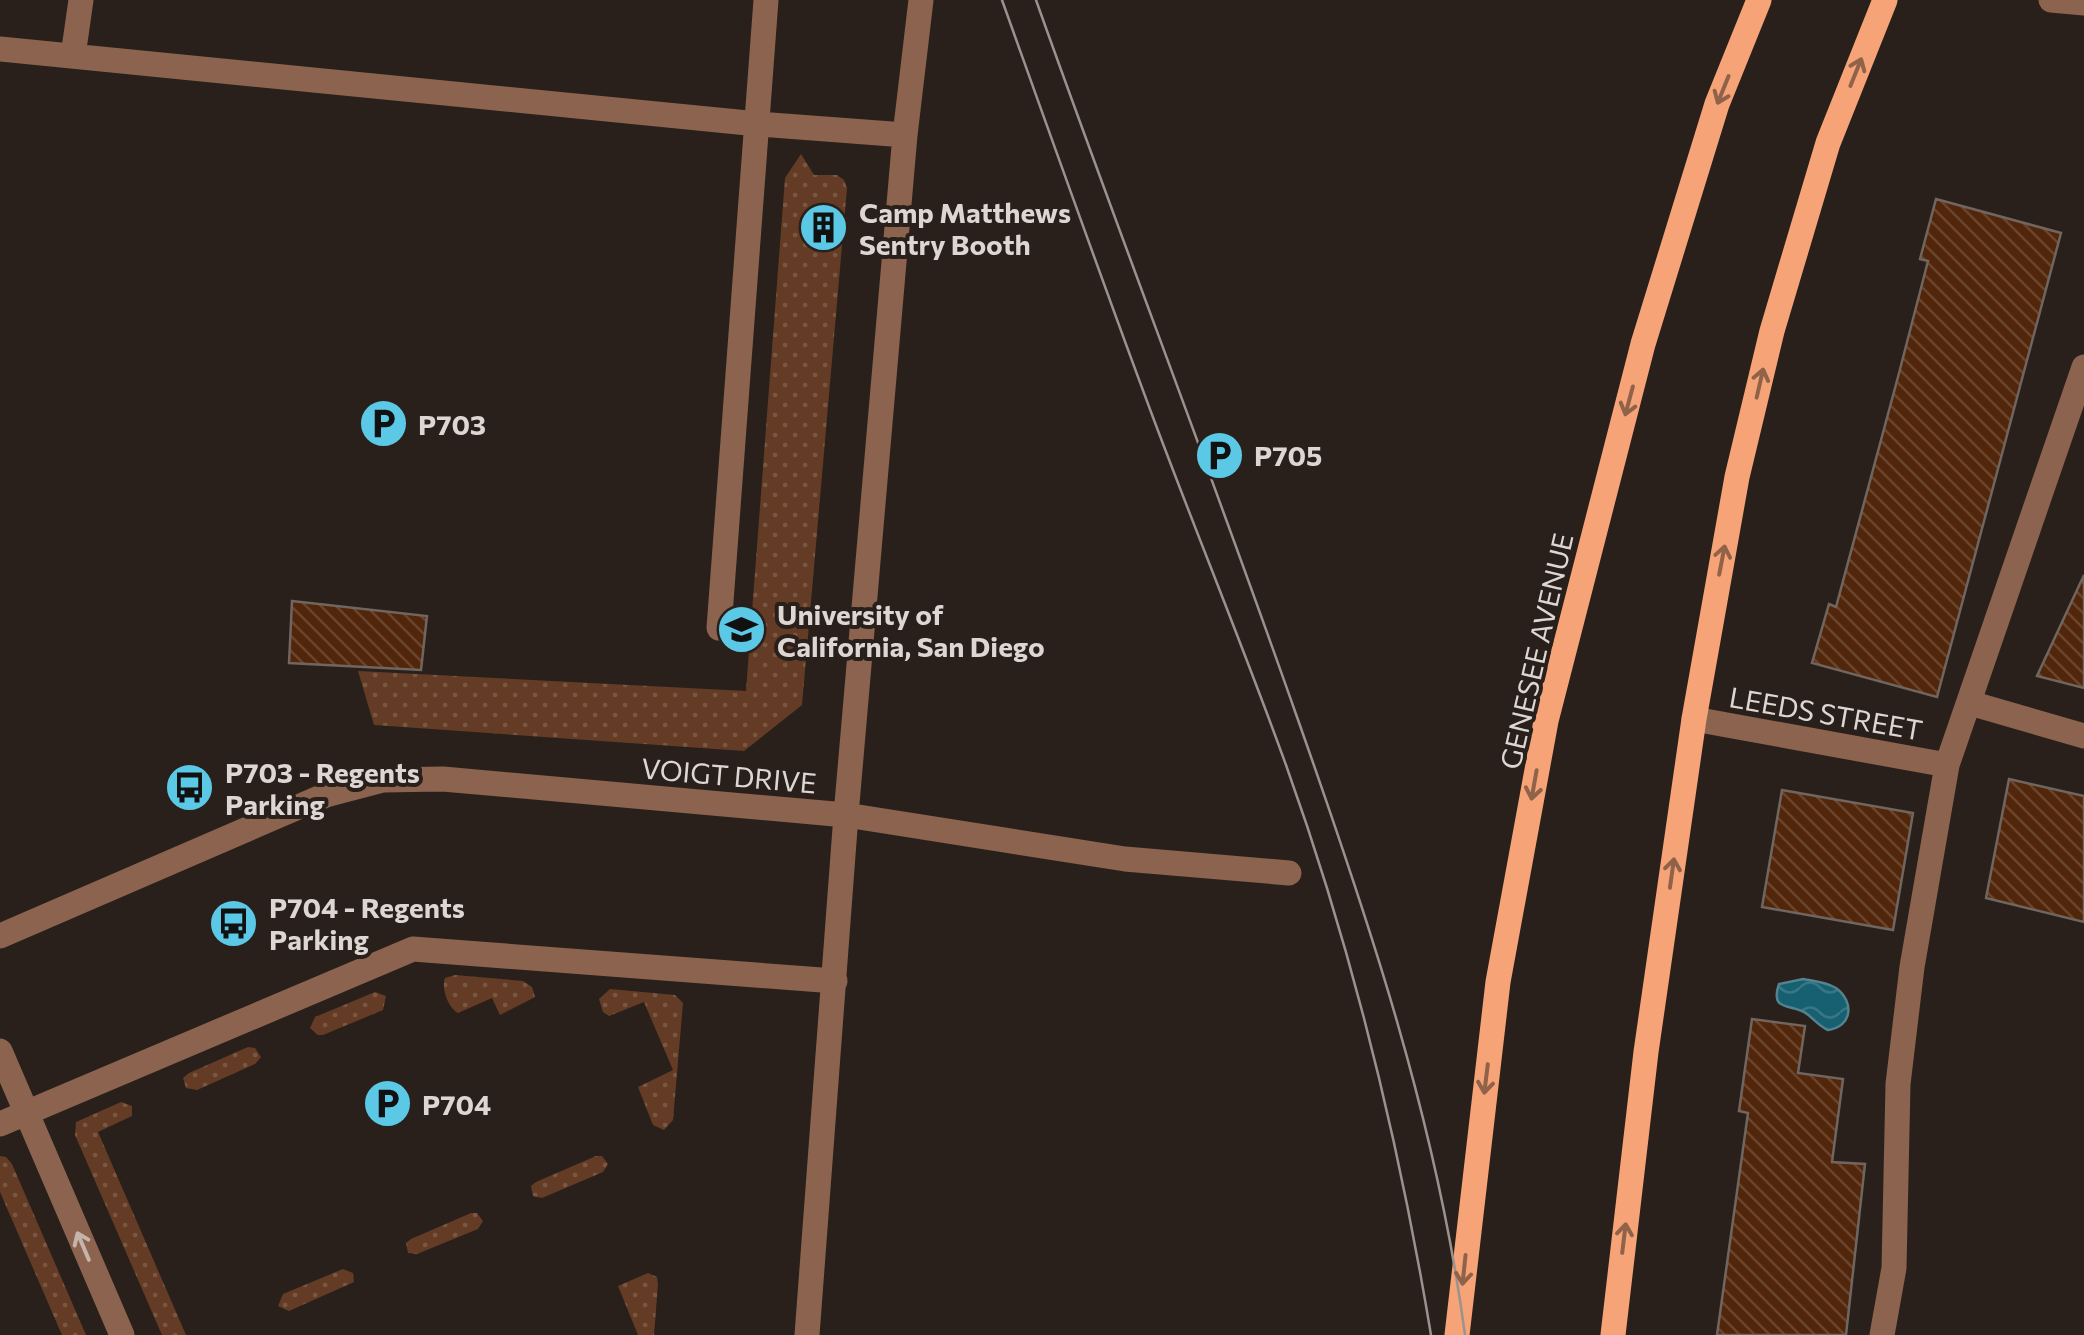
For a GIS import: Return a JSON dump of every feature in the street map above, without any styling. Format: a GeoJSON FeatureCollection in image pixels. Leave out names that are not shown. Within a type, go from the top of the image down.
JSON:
{"type":"FeatureCollection","features":[{"type":"Feature","properties":{"kind":"main road","name":"GENESEE AVENUE"},"geometry":{"type":"LineString","coordinates":[[1457,1335],[1498,982],[1546,720],[1644,344],[1717,104],[1759,0]]}},
{"type":"Feature","properties":{"kind":"main road"},"geometry":{"type":"LineString","coordinates":[[1613,1335],[1646,1052],[1694,719],[1738,478],[1772,330],[1828,143],[1885,0]]}},
{"type":"Feature","properties":{"kind":"street"},"geometry":{"type":"LineString","coordinates":[[72,56],[82,0]]}},
{"type":"Feature","properties":{"kind":"street"},"geometry":{"type":"LineString","coordinates":[[719,628],[766,0]]}},
{"type":"Feature","properties":{"kind":"street","name":"VOIGT DRIVE"},"geometry":{"type":"LineString","coordinates":[[0,936],[326,795],[384,780],[443,779],[846,815],[904,135],[921,0]]}},
{"type":"Feature","properties":{"kind":"street"},"geometry":{"type":"LineString","coordinates":[[2051,0],[2084,3]]}},
{"type":"Feature","properties":{"kind":"street"},"geometry":{"type":"LineString","coordinates":[[0,49],[904,135]]}},
{"type":"Feature","properties":{"kind":"street"},"geometry":{"type":"LineString","coordinates":[[1882,1335],[1894,1268],[1898,1084],[1912,968],[1947,765],[2084,367]]}},
{"type":"Feature","properties":{"kind":"street"},"geometry":{"type":"LineString","coordinates":[[1970,704],[2084,736]]}},
{"type":"Feature","properties":{"kind":"street","name":"LEEDS STREET"},"geometry":{"type":"LineString","coordinates":[[1694,719],[1947,765]]}},
{"type":"Feature","properties":{"kind":"street"},"geometry":{"type":"LineString","coordinates":[[807,1335],[846,815],[1125,858],[1289,874]]}},
{"type":"Feature","properties":{"kind":"street"},"geometry":{"type":"LineString","coordinates":[[0,1124],[412,949],[835,981]]}},
{"type":"Feature","properties":{"kind":"street"},"geometry":{"type":"LineString","coordinates":[[0,1051],[122,1335]]}},
{"type":"Feature","properties":{"kind":"shaded area"},"geometry":{"type":"Polygon","coordinates":[[[801,154],[814,175],[837,175],[847,188],[802,705],[744,751],[374,725],[358,671],[746,691],[785,178],[801,154]]]}},
{"type":"Feature","properties":{"kind":"shaded area"},"geometry":{"type":"Polygon","coordinates":[[[455,975],[523,981],[532,987],[535,997],[500,1015],[492,998],[458,1013],[448,1002],[444,987],[445,978],[455,975]]]}},
{"type":"Feature","properties":{"kind":"shaded area"},"geometry":{"type":"Polygon","coordinates":[[[610,989],[675,995],[683,1003],[673,1120],[664,1130],[653,1125],[638,1087],[673,1070],[644,1002],[609,1016],[603,1012],[599,999],[610,989]]]}},
{"type":"Feature","properties":{"kind":"shaded area"},"geometry":{"type":"Polygon","coordinates":[[[375,992],[386,996],[383,1010],[323,1035],[310,1028],[315,1017],[375,992]]]}},
{"type":"Feature","properties":{"kind":"shaded area"},"geometry":{"type":"Polygon","coordinates":[[[248,1047],[255,1048],[261,1057],[255,1064],[197,1090],[186,1088],[183,1078],[189,1073],[248,1047]]]}},
{"type":"Feature","properties":{"kind":"shaded area"},"geometry":{"type":"Polygon","coordinates":[[[121,1102],[132,1106],[132,1116],[98,1132],[186,1335],[162,1335],[75,1135],[76,1122],[121,1102]]]}},
{"type":"Feature","properties":{"kind":"shaded area"},"geometry":{"type":"Polygon","coordinates":[[[0,1156],[12,1164],[86,1335],[62,1335],[0,1192],[0,1156]]]}},
{"type":"Feature","properties":{"kind":"shaded area"},"geometry":{"type":"Polygon","coordinates":[[[602,1156],[608,1164],[603,1172],[542,1198],[533,1196],[531,1186],[536,1182],[602,1156]]]}},
{"type":"Feature","properties":{"kind":"shaded area"},"geometry":{"type":"Polygon","coordinates":[[[477,1213],[483,1221],[478,1229],[417,1254],[408,1253],[406,1243],[411,1239],[477,1213]]]}},
{"type":"Feature","properties":{"kind":"shaded area"},"geometry":{"type":"Polygon","coordinates":[[[343,1269],[353,1273],[354,1282],[289,1311],[278,1306],[283,1294],[343,1269]]]}},
{"type":"Feature","properties":{"kind":"shaded area"},"geometry":{"type":"Polygon","coordinates":[[[648,1273],[657,1277],[658,1284],[654,1335],[638,1335],[618,1286],[648,1273]]]}},
{"type":"Feature","properties":{"kind":"water"},"geometry":{"type":"Polygon","coordinates":[[[1803,979],[1828,984],[1842,994],[1848,1013],[1842,1024],[1828,1030],[1807,1014],[1780,1003],[1779,984],[1803,979]]]}},
{"type":"Feature","properties":{"kind":"building"},"geometry":{"type":"Polygon","coordinates":[[[1936,199],[2061,233],[1937,697],[1812,663],[1829,604],[1836,607],[1898,377],[1928,261],[1920,259],[1936,199]]]}},
{"type":"Feature","properties":{"kind":"building"},"geometry":{"type":"Polygon","coordinates":[[[2084,575],[2084,688],[2037,676],[2084,575]]]}},
{"type":"Feature","properties":{"kind":"building"},"geometry":{"type":"Polygon","coordinates":[[[292,601],[427,616],[421,670],[289,663],[292,601]]]}},
{"type":"Feature","properties":{"kind":"building"},"geometry":{"type":"Polygon","coordinates":[[[2009,779],[2084,796],[2084,922],[1986,898],[2009,779]]]}},
{"type":"Feature","properties":{"kind":"building"},"geometry":{"type":"Polygon","coordinates":[[[1782,790],[1913,813],[1893,930],[1762,907],[1782,790]]]}},
{"type":"Feature","properties":{"kind":"building"},"geometry":{"type":"Polygon","coordinates":[[[1752,1019],[1805,1026],[1798,1073],[1843,1079],[1832,1162],[1865,1164],[1846,1335],[1717,1335],[1748,1113],[1739,1111],[1752,1019]]]}},
{"type":"Feature","properties":{"kind":"tram line"},"geometry":{"type":"LineString","coordinates":[[1002,0],[1132,361],[1310,834],[1371,1047],[1404,1190],[1431,1335]]}},
{"type":"Feature","properties":{"kind":"tram line"},"geometry":{"type":"LineString","coordinates":[[1036,0],[1265,627],[1374,945],[1437,1177],[1465,1335]]}},
{"type":"Feature","properties":{"kind":"place","name":"Camp Matthews Sentry Booth"},"geometry":{"type":"Point","coordinates":[824,228]}},
{"type":"Feature","properties":{"kind":"place","name":"P703"},"geometry":{"type":"Point","coordinates":[383,424]}},
{"type":"Feature","properties":{"kind":"place","name":"P705"},"geometry":{"type":"Point","coordinates":[1219,455]}},
{"type":"Feature","properties":{"kind":"place","name":"University of California, San Diego"},"geometry":{"type":"Point","coordinates":[742,630]}},
{"type":"Feature","properties":{"kind":"place","name":"P703 - Regents Parking"},"geometry":{"type":"Point","coordinates":[190,788]}},
{"type":"Feature","properties":{"kind":"place","name":"P704 - Regents Parking"},"geometry":{"type":"Point","coordinates":[234,923]}},
{"type":"Feature","properties":{"kind":"place","name":"P704"},"geometry":{"type":"Point","coordinates":[387,1104]}}]}
